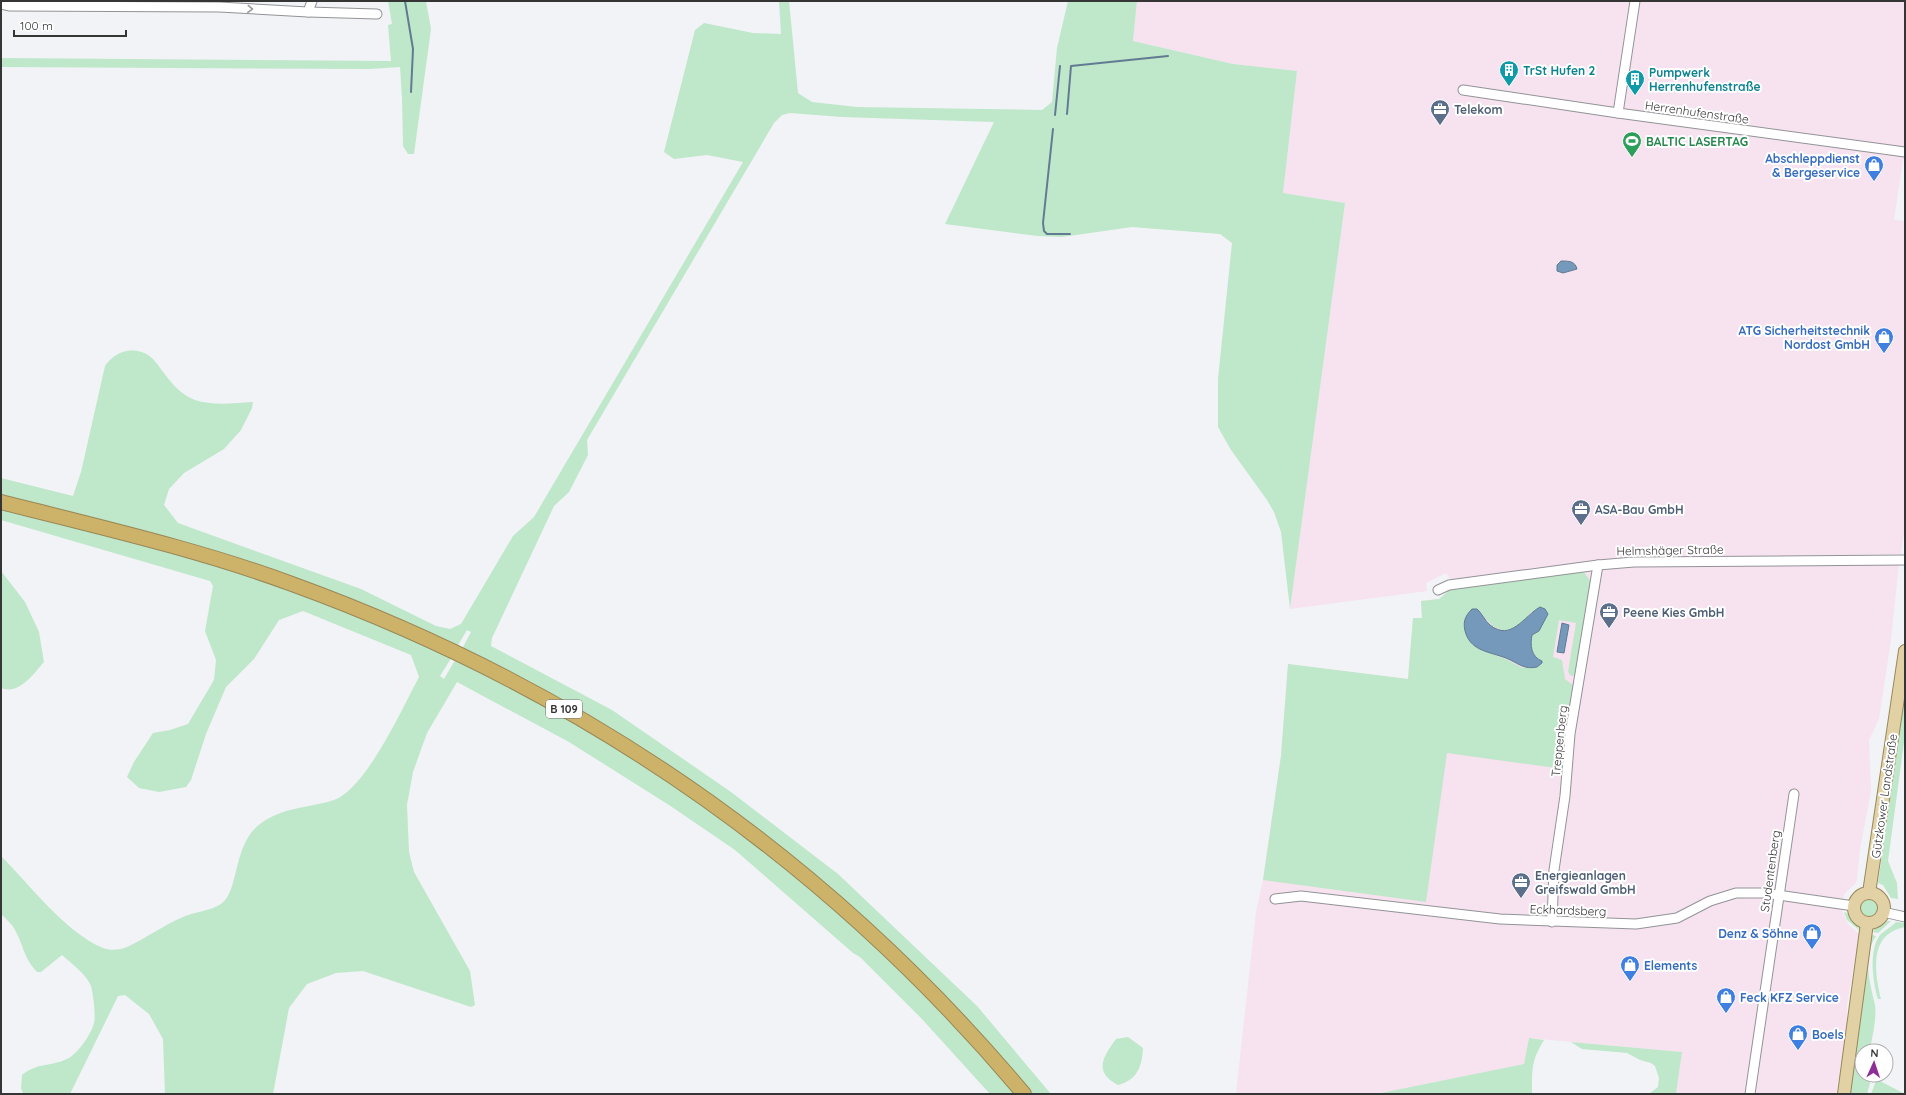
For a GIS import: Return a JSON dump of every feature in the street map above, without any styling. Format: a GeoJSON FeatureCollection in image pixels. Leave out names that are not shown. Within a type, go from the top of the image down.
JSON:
{"type":"FeatureCollection","features":[{"type":"Feature","properties":{"kind":"highway","name":"B 109"},"geometry":{"type":"LineString","coordinates":[[1,502],[228,562],[291,584],[376,616],[464,655],[588,722],[662,768],[742,825],[836,902],[939,1000],[1024,1094]]}},
{"type":"Feature","properties":{"kind":"main road","name":"Gützkower Landstraße"},"geometry":{"type":"LineString","coordinates":[[1870,893],[1905,651]]}},
{"type":"Feature","properties":{"kind":"main road"},"geometry":{"type":"LineString","coordinates":[[1870,893],[1881,900],[1883,912],[1879,919],[1867,923],[1862,922],[1855,916],[1854,906],[1857,898],[1870,893]]}},
{"type":"Feature","properties":{"kind":"main road"},"geometry":{"type":"LineString","coordinates":[[1844,1094],[1867,923]]}},
{"type":"Feature","properties":{"kind":"street"},"geometry":{"type":"LineString","coordinates":[[308,12],[312,1]]}},
{"type":"Feature","properties":{"kind":"street"},"geometry":{"type":"LineString","coordinates":[[1618,113],[1635,1]]}},
{"type":"Feature","properties":{"kind":"street"},"geometry":{"type":"LineString","coordinates":[[1,4],[9,6],[219,4],[308,12],[377,14]]}},
{"type":"Feature","properties":{"kind":"street","name":"Herrenhufenstraße"},"geometry":{"type":"LineString","coordinates":[[1463,90],[1618,113],[1905,152]]}},
{"type":"Feature","properties":{"kind":"street","name":"Helmshäger Straße"},"geometry":{"type":"LineString","coordinates":[[1438,590],[1449,585],[1598,565],[1634,562],[1905,560]]}},
{"type":"Feature","properties":{"kind":"street","name":"Treppenberg"},"geometry":{"type":"LineString","coordinates":[[1552,922],[1554,870],[1565,796],[1570,734],[1598,565]]}},
{"type":"Feature","properties":{"kind":"street","name":"Studentenberg"},"geometry":{"type":"LineString","coordinates":[[1750,1094],[1794,794]]}},
{"type":"Feature","properties":{"kind":"street","name":"Eckhardsberg"},"geometry":{"type":"LineString","coordinates":[[1275,899],[1301,896],[1464,916],[1552,922],[1651,923],[1678,918],[1710,901],[1736,893],[1764,893],[1854,906]]}},
{"type":"Feature","properties":{"kind":"street"},"geometry":{"type":"LineString","coordinates":[[1883,912],[1905,917]]}},
{"type":"Feature","properties":{"kind":"shaded area"},"geometry":{"type":"Polygon","coordinates":[[[1137,1],[1905,1],[1905,159],[1903,159],[1894,220],[1905,221],[1905,526],[1901,554],[1620,559],[1451,580],[1446,573],[1426,583],[1427,591],[1290,609],[1345,203],[1283,193],[1297,71],[1233,64],[1133,41],[1137,1]]]}},
{"type":"Feature","properties":{"kind":"shaded area"},"geometry":{"type":"Polygon","coordinates":[[[1899,563],[1891,640],[1879,719],[1869,740],[1871,791],[1860,849],[1857,879],[1855,884],[1844,894],[1842,911],[1848,924],[1859,934],[1847,1005],[1847,1030],[1836,1094],[1676,1094],[1682,1052],[1529,1038],[1524,1064],[1376,1094],[1236,1094],[1256,912],[1263,880],[1281,756],[1288,664],[1408,679],[1413,618],[1422,618],[1421,601],[1439,599],[1452,588],[1608,567],[1899,563]]]}},
{"type":"Feature","properties":{"kind":"green space"},"geometry":{"type":"Polygon","coordinates":[[[388,1],[426,1],[431,29],[414,154],[408,154],[403,146],[400,67],[369,69],[1,67],[1,58],[391,61],[388,25],[392,24],[388,1]]]}},
{"type":"Feature","properties":{"kind":"green space"},"geometry":{"type":"Polygon","coordinates":[[[779,1],[789,1],[798,93],[812,102],[857,107],[1042,110],[1052,102],[1057,48],[1068,1],[1137,1],[1133,41],[1233,64],[1297,71],[1283,193],[1345,203],[1290,609],[1281,532],[1274,512],[1231,450],[1218,427],[1218,379],[1232,243],[1220,234],[1132,227],[1062,237],[1037,236],[945,224],[994,122],[842,117],[790,113],[782,115],[774,123],[587,440],[588,455],[569,492],[554,506],[492,638],[491,646],[612,710],[731,792],[838,874],[977,1006],[1051,1094],[1030,1094],[789,856],[462,649],[471,632],[467,630],[457,647],[401,621],[1,496],[1,478],[73,496],[81,472],[105,366],[120,353],[127,351],[139,352],[152,358],[175,387],[195,400],[217,404],[253,402],[252,408],[241,430],[224,449],[184,473],[169,489],[164,505],[178,523],[361,589],[436,626],[450,629],[461,624],[513,536],[534,517],[743,162],[707,155],[674,159],[664,152],[695,30],[704,23],[753,33],[781,34],[779,1]]]}},
{"type":"Feature","properties":{"kind":"green space"},"geometry":{"type":"Polygon","coordinates":[[[1,506],[251,575],[453,655],[440,676],[444,679],[457,657],[556,709],[725,818],[878,946],[1019,1094],[990,1094],[921,1018],[860,957],[853,953],[735,850],[669,805],[569,742],[457,682],[427,733],[413,772],[407,805],[409,852],[414,872],[470,971],[475,1005],[471,1007],[363,971],[336,973],[307,984],[289,1008],[273,1094],[165,1094],[163,1039],[149,1014],[125,995],[118,996],[70,1094],[23,1094],[21,1088],[22,1075],[33,1068],[55,1063],[71,1057],[87,1038],[95,1020],[94,1004],[92,989],[86,977],[62,955],[41,972],[37,972],[32,967],[14,928],[1,914],[1,856],[49,907],[75,931],[89,941],[109,950],[127,947],[176,920],[221,904],[231,889],[240,855],[245,843],[251,833],[268,818],[286,811],[325,803],[346,793],[359,780],[371,764],[394,726],[419,677],[411,655],[303,611],[279,620],[254,659],[226,687],[206,734],[191,780],[186,787],[159,792],[139,788],[127,777],[134,762],[153,733],[170,730],[188,724],[214,680],[216,660],[205,631],[213,586],[210,581],[1,520],[1,506]]]}},
{"type":"Feature","properties":{"kind":"green space"},"geometry":{"type":"Polygon","coordinates":[[[1,571],[25,602],[39,632],[44,662],[26,682],[14,689],[1,688],[1,571]]]}},
{"type":"Feature","properties":{"kind":"green space"},"geometry":{"type":"Polygon","coordinates":[[[1579,571],[1584,572],[1591,582],[1576,675],[1571,676],[1568,672],[1576,623],[1559,620],[1553,657],[1562,660],[1565,679],[1574,686],[1563,769],[1447,753],[1426,902],[1263,880],[1281,756],[1288,664],[1408,679],[1413,618],[1422,618],[1421,601],[1439,599],[1452,588],[1579,571]],[[1532,611],[1519,625],[1512,629],[1506,630],[1500,630],[1487,621],[1481,612],[1482,650],[1506,659],[1523,668],[1542,661],[1533,654],[1532,650],[1532,635],[1535,633],[1532,611]]]}},
{"type":"Feature","properties":{"kind":"green space"},"geometry":{"type":"Polygon","coordinates":[[[1905,696],[1905,735],[1888,861],[1897,883],[1898,899],[1891,898],[1883,885],[1878,883],[1905,696]]]}},
{"type":"Feature","properties":{"kind":"green space"},"geometry":{"type":"Polygon","coordinates":[[[1868,899],[1875,902],[1878,909],[1875,916],[1868,919],[1861,916],[1858,909],[1861,902],[1868,899]]]}},
{"type":"Feature","properties":{"kind":"green space"},"geometry":{"type":"Polygon","coordinates":[[[1844,912],[1854,919],[1859,930],[1847,920],[1844,912]]]}},
{"type":"Feature","properties":{"kind":"green space"},"geometry":{"type":"Polygon","coordinates":[[[1891,921],[1878,933],[1873,932],[1876,926],[1880,923],[1891,921]]]}},
{"type":"Feature","properties":{"kind":"green space"},"geometry":{"type":"Polygon","coordinates":[[[1896,922],[1905,923],[1905,927],[1893,931],[1885,937],[1877,956],[1877,977],[1881,999],[1878,999],[1873,968],[1875,945],[1878,938],[1884,931],[1896,922]]]}},
{"type":"Feature","properties":{"kind":"green space"},"geometry":{"type":"Polygon","coordinates":[[[1872,935],[1876,936],[1872,944],[1870,950],[1872,935]]]}},
{"type":"Feature","properties":{"kind":"green space"},"geometry":{"type":"Polygon","coordinates":[[[1868,962],[1869,979],[1875,1005],[1874,1028],[1871,1043],[1857,1043],[1868,962]]]}},
{"type":"Feature","properties":{"kind":"green space"},"geometry":{"type":"Polygon","coordinates":[[[1128,1037],[1143,1048],[1140,1067],[1130,1080],[1118,1085],[1105,1075],[1103,1069],[1104,1058],[1116,1039],[1128,1037]]]}},
{"type":"Feature","properties":{"kind":"green space"},"geometry":{"type":"Polygon","coordinates":[[[1529,1038],[1544,1040],[1534,1060],[1532,1094],[1376,1094],[1524,1064],[1529,1038]]]}},
{"type":"Feature","properties":{"kind":"green space"},"geometry":{"type":"Polygon","coordinates":[[[1571,1042],[1682,1052],[1676,1094],[1649,1094],[1658,1087],[1659,1078],[1655,1066],[1651,1063],[1640,1060],[1627,1053],[1582,1049],[1571,1042]]]}},
{"type":"Feature","properties":{"kind":"green space"},"geometry":{"type":"Polygon","coordinates":[[[1854,1065],[1854,1083],[1870,1083],[1867,1094],[1850,1094],[1854,1065]]]}},
{"type":"Feature","properties":{"kind":"green space"},"geometry":{"type":"Polygon","coordinates":[[[1875,1083],[1884,1083],[1905,1094],[1871,1094],[1875,1083]]]}},
{"type":"Feature","properties":{"kind":"water"},"geometry":{"type":"Polygon","coordinates":[[[1561,261],[1569,261],[1575,264],[1577,269],[1563,273],[1557,271],[1557,265],[1561,261]]]}},
{"type":"Feature","properties":{"kind":"water"},"geometry":{"type":"Polygon","coordinates":[[[1540,607],[1545,609],[1548,614],[1539,631],[1532,635],[1531,643],[1533,654],[1542,661],[1542,663],[1537,667],[1528,668],[1521,666],[1506,658],[1482,650],[1469,640],[1466,634],[1464,626],[1465,620],[1472,609],[1477,609],[1490,625],[1504,631],[1517,626],[1540,607]]]}},
{"type":"Feature","properties":{"kind":"water"},"geometry":{"type":"Polygon","coordinates":[[[1562,623],[1569,625],[1564,653],[1557,652],[1562,623]]]}},
{"type":"Feature","properties":{"kind":"waterway"},"geometry":{"type":"LineString","coordinates":[[405,1],[413,49],[411,92]]}},
{"type":"Feature","properties":{"kind":"waterway"},"geometry":{"type":"LineString","coordinates":[[1067,114],[1071,66],[1168,56]]}},
{"type":"Feature","properties":{"kind":"waterway"},"geometry":{"type":"LineString","coordinates":[[1055,115],[1060,66]]}},
{"type":"Feature","properties":{"kind":"waterway"},"geometry":{"type":"LineString","coordinates":[[1053,129],[1043,223],[1044,231],[1047,234],[1070,234]]}},
{"type":"Feature","properties":{"kind":"place","name":"TrSt Hufen 2"},"geometry":{"type":"Point","coordinates":[1509,87]}},
{"type":"Feature","properties":{"kind":"place","name":"Pumpwerk Herrenhufenstraße"},"geometry":{"type":"Point","coordinates":[1635,96]}},
{"type":"Feature","properties":{"kind":"place","name":"Telekom"},"geometry":{"type":"Point","coordinates":[1440,126]}},
{"type":"Feature","properties":{"kind":"place","name":"BALTIC LASERTAG"},"geometry":{"type":"Point","coordinates":[1632,158]}},
{"type":"Feature","properties":{"kind":"place","name":"Abschleppdienst & Bergeservice"},"geometry":{"type":"Point","coordinates":[1874,182]}},
{"type":"Feature","properties":{"kind":"place","name":"ATG Sicherheitstechnik Nordost GmbH"},"geometry":{"type":"Point","coordinates":[1884,354]}},
{"type":"Feature","properties":{"kind":"place","name":"ASA-Bau GmbH"},"geometry":{"type":"Point","coordinates":[1581,526]}},
{"type":"Feature","properties":{"kind":"place","name":"Peene Kies GmbH"},"geometry":{"type":"Point","coordinates":[1609,629]}},
{"type":"Feature","properties":{"kind":"place","name":"Energieanlagen Greifswald GmbH"},"geometry":{"type":"Point","coordinates":[1521,899]}},
{"type":"Feature","properties":{"kind":"place","name":"Denz & Söhne"},"geometry":{"type":"Point","coordinates":[1812,950]}},
{"type":"Feature","properties":{"kind":"place","name":"Elements"},"geometry":{"type":"Point","coordinates":[1630,982]}},
{"type":"Feature","properties":{"kind":"place","name":"Feck KFZ Service"},"geometry":{"type":"Point","coordinates":[1726,1014]}},
{"type":"Feature","properties":{"kind":"place","name":"Boels"},"geometry":{"type":"Point","coordinates":[1798,1051]}}]}
